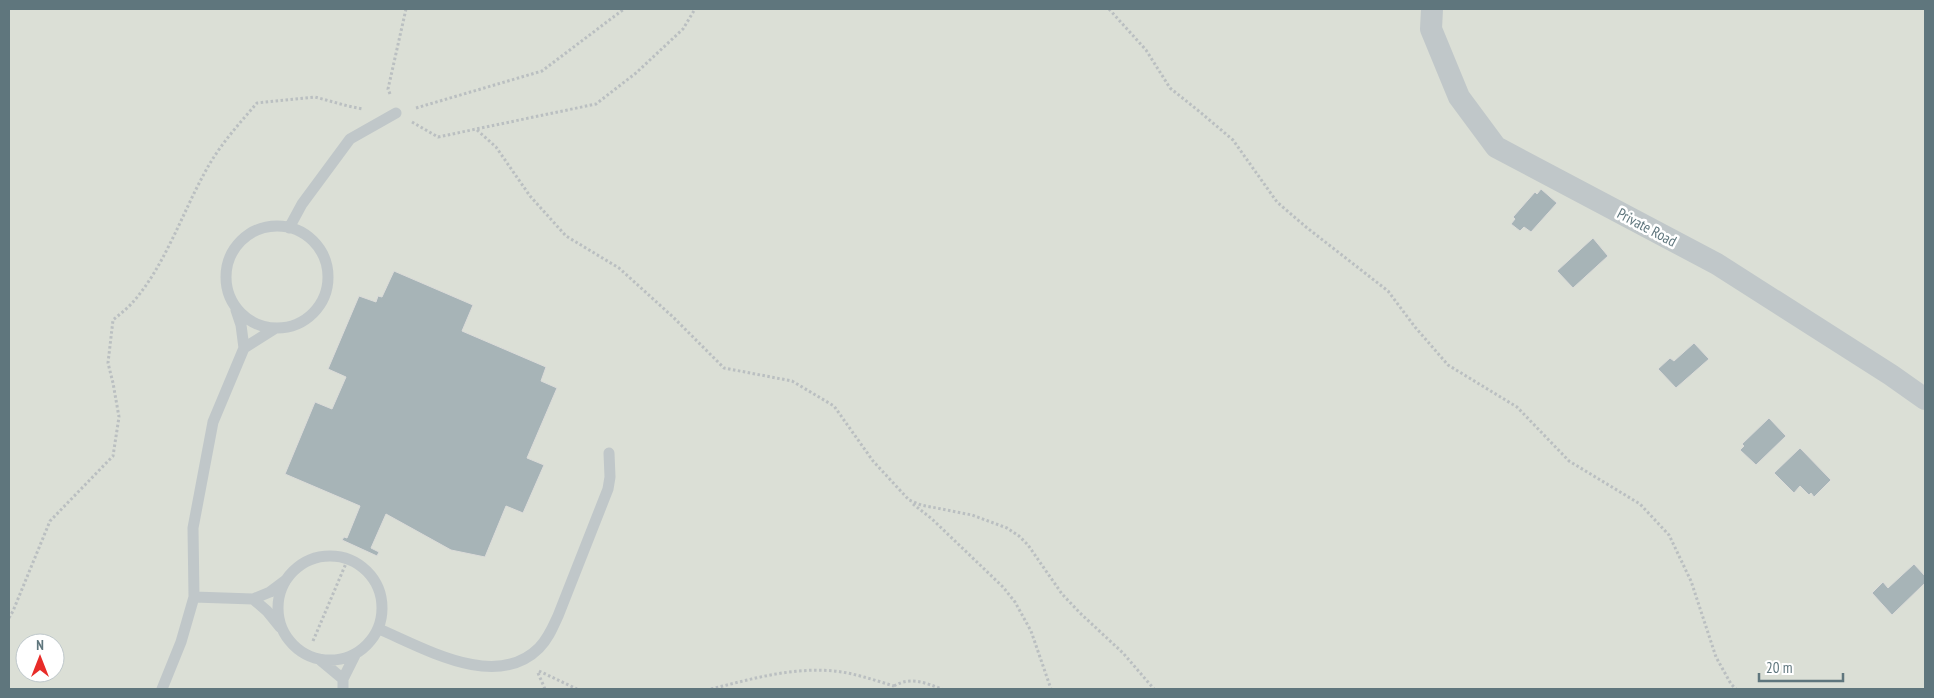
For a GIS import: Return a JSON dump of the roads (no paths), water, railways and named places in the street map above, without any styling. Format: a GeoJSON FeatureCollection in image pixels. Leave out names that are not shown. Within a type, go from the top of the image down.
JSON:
{"type":"FeatureCollection","features":[{"type":"Feature","properties":{"kind":"street","name":"Private Road"},"geometry":{"type":"LineString","coordinates":[[1432,9],[1431,29],[1459,97],[1496,147],[1717,264],[1892,375],[1925,399]]}},
{"type":"Feature","properties":{"kind":"lane"},"geometry":{"type":"LineString","coordinates":[[289,228],[302,204],[350,139],[396,113]]}},
{"type":"Feature","properties":{"kind":"lane"},"geometry":{"type":"LineString","coordinates":[[244,348],[274,329],[298,324],[317,309],[326,293],[329,276],[325,258],[316,242],[302,231],[281,225],[264,227],[247,234],[234,247],[227,263],[225,281],[230,298],[247,319],[274,329]]}},
{"type":"Feature","properties":{"kind":"lane"},"geometry":{"type":"LineString","coordinates":[[162,689],[181,642],[194,597],[193,528],[214,422],[244,348],[241,325],[235,306]]}},
{"type":"Feature","properties":{"kind":"lane"},"geometry":{"type":"LineString","coordinates":[[379,629],[459,662],[476,666],[493,667],[511,664],[527,658],[540,648],[558,616],[608,489],[610,477],[609,453]]}},
{"type":"Feature","properties":{"kind":"lane"},"geometry":{"type":"LineString","coordinates":[[194,597],[253,599],[270,592],[300,566],[316,558],[335,556],[359,564],[373,577],[381,594],[383,611],[379,629],[369,644],[355,655],[338,660],[320,659],[307,655],[294,646],[267,611],[253,599]]}},
{"type":"Feature","properties":{"kind":"lane"},"geometry":{"type":"LineString","coordinates":[[284,631],[278,614],[280,596],[287,579]]}},
{"type":"Feature","properties":{"kind":"lane"},"geometry":{"type":"LineString","coordinates":[[320,659],[343,684],[355,655]]}}]}
